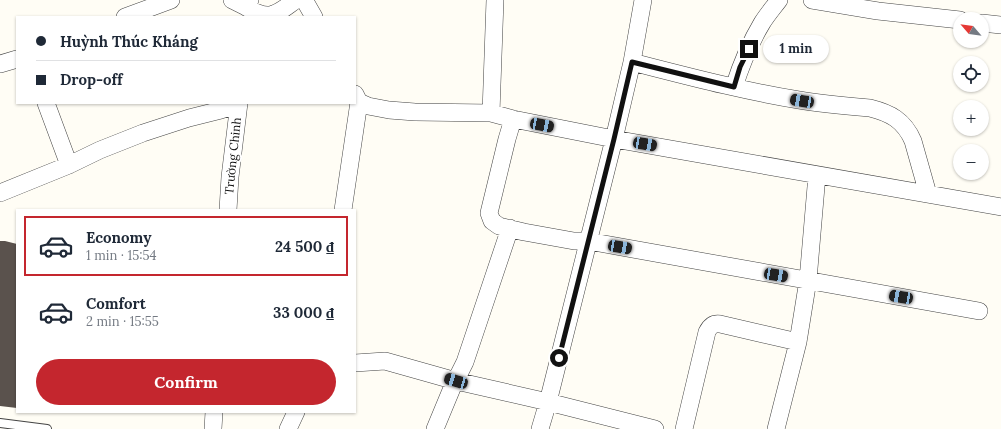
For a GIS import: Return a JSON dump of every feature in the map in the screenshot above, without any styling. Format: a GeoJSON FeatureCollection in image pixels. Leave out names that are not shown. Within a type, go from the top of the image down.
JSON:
{"type":"FeatureCollection","features":[{"type":"Feature","properties":{"kind":"street"},"geometry":{"type":"LineString","coordinates":[[128,16],[171,0]]}},
{"type":"Feature","properties":{"kind":"street"},"geometry":{"type":"LineString","coordinates":[[244,5],[256,13],[272,16],[296,0]]}},
{"type":"Feature","properties":{"kind":"street"},"geometry":{"type":"LineString","coordinates":[[303,0],[313,16]]}},
{"type":"Feature","properties":{"kind":"street"},"geometry":{"type":"LineString","coordinates":[[491,113],[495,0]]}},
{"type":"Feature","properties":{"kind":"street"},"geometry":{"type":"LineString","coordinates":[[540,429],[614,139],[632,62],[643,0]]}},
{"type":"Feature","properties":{"kind":"street"},"geometry":{"type":"LineString","coordinates":[[734,87],[740,67],[749,49],[763,23],[779,0]]}},
{"type":"Feature","properties":{"kind":"street"},"geometry":{"type":"LineString","coordinates":[[812,0],[880,5],[953,19]]}},
{"type":"Feature","properties":{"kind":"street"},"geometry":{"type":"LineString","coordinates":[[989,24],[1001,25]]}},
{"type":"Feature","properties":{"kind":"street"},"geometry":{"type":"LineString","coordinates":[[0,64],[16,59]]}},
{"type":"Feature","properties":{"kind":"street"},"geometry":{"type":"LineString","coordinates":[[632,62],[734,87],[802,101],[870,108],[891,115],[909,132],[928,194]]}},
{"type":"Feature","properties":{"kind":"street"},"geometry":{"type":"LineString","coordinates":[[343,209],[357,98],[368,106],[389,110],[415,112],[491,113],[513,119],[614,139],[1001,207]]}},
{"type":"Feature","properties":{"kind":"street"},"geometry":{"type":"LineString","coordinates":[[46,104],[70,165]]}},
{"type":"Feature","properties":{"kind":"street"},"geometry":{"type":"LineString","coordinates":[[0,193],[70,165],[100,150],[143,133],[236,104]]}},
{"type":"Feature","properties":{"kind":"street","name":"Trường Chinh"},"geometry":{"type":"LineString","coordinates":[[228,209],[230,177],[239,104]]}},
{"type":"Feature","properties":{"kind":"street"},"geometry":{"type":"LineString","coordinates":[[513,119],[489,213],[492,221],[499,226],[574,241],[588,241],[979,311]]}},
{"type":"Feature","properties":{"kind":"street"},"geometry":{"type":"LineString","coordinates":[[776,429],[798,342],[808,280],[817,174]]}},
{"type":"Feature","properties":{"kind":"street"},"geometry":{"type":"LineString","coordinates":[[435,429],[465,362],[510,228]]}},
{"type":"Feature","properties":{"kind":"street"},"geometry":{"type":"LineString","coordinates":[[684,429],[707,332],[713,324],[720,324],[798,342]]}},
{"type":"Feature","properties":{"kind":"street"},"geometry":{"type":"LineString","coordinates":[[356,357],[385,361],[456,381],[655,429]]}},
{"type":"Feature","properties":{"kind":"street"},"geometry":{"type":"LineString","coordinates":[[356,363],[385,361]]}},
{"type":"Feature","properties":{"kind":"street"},"geometry":{"type":"LineString","coordinates":[[213,429],[214,413]]}},
{"type":"Feature","properties":{"kind":"street"},"geometry":{"type":"LineString","coordinates":[[288,429],[296,413]]}},
{"type":"Feature","properties":{"kind":"lane"},"geometry":{"type":"LineString","coordinates":[[0,423],[47,429]]}},
{"type":"Feature","properties":{"kind":"building"},"geometry":{"type":"Polygon","coordinates":[[[0,241],[5,241],[16,244],[16,408],[0,406],[0,241]]]}},
{"type":"Feature","properties":{"kind":"route"},"geometry":{"type":"LineString","coordinates":[[559,358],[632,62],[734,87],[740,67],[749,49]]}}]}
